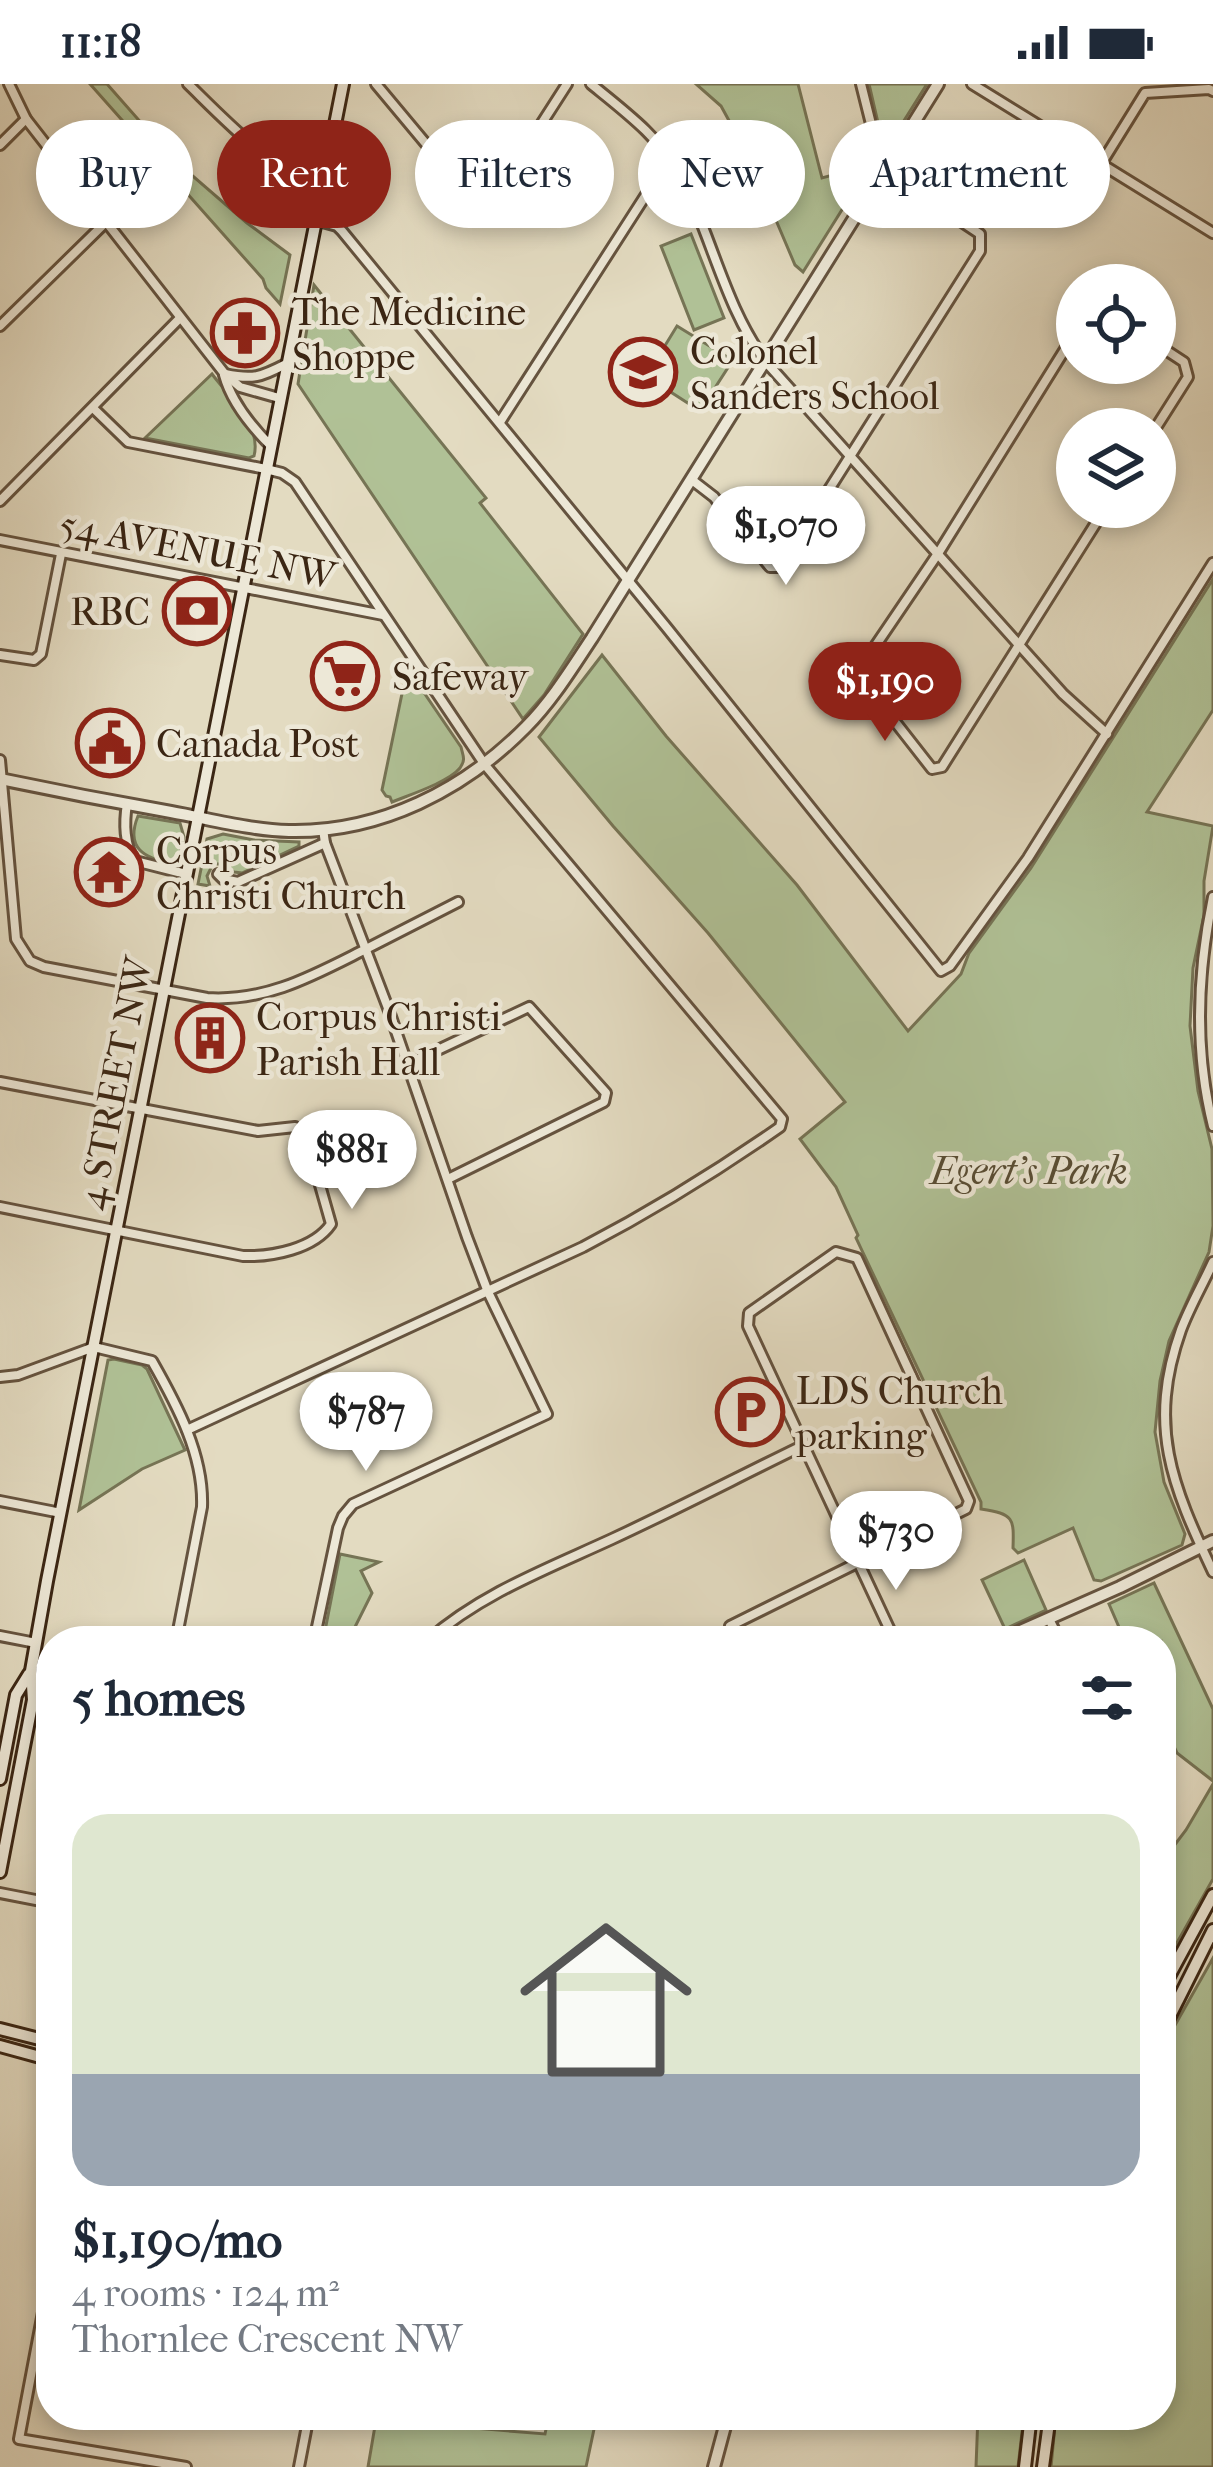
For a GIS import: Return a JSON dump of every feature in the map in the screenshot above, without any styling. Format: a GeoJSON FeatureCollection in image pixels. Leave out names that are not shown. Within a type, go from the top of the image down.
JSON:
{"type":"FeatureCollection","features":[{"type":"Feature","properties":{"kind":"main road","name":"4 STREET NW"},"geometry":{"type":"LineString","coordinates":[[336,120],[343,84]]}},
{"type":"Feature","properties":{"kind":"main road"},"geometry":{"type":"LineString","coordinates":[[915,120],[938,84]]}},
{"type":"Feature","properties":{"kind":"main road","name":"4 STREET NW"},"geometry":{"type":"LineString","coordinates":[[39,1626],[313,228]]}},
{"type":"Feature","properties":{"kind":"main road"},"geometry":{"type":"LineString","coordinates":[[1,779],[324,836],[418,805],[485,765],[538,714],[629,582],[848,228]]}},
{"type":"Feature","properties":{"kind":"main road"},"geometry":{"type":"LineString","coordinates":[[1033,1626],[1207,1544]]}},
{"type":"Feature","properties":{"kind":"main road","name":"4 STREET NW"},"geometry":{"type":"LineString","coordinates":[[0,1872],[33,1700],[36,1643]]}},
{"type":"Feature","properties":{"kind":"main road","name":"4 STREET NW"},"geometry":{"type":"LineString","coordinates":[[0,1779],[16,1695],[31,1671]]}},
{"type":"Feature","properties":{"kind":"main road"},"geometry":{"type":"LineString","coordinates":[[1176,1961],[1213,1895]]}},
{"type":"Feature","properties":{"kind":"main road"},"geometry":{"type":"LineString","coordinates":[[1176,2003],[1213,1930]]}},
{"type":"Feature","properties":{"kind":"main road"},"geometry":{"type":"LineString","coordinates":[[1176,1952],[1188,1938]]}},
{"type":"Feature","properties":{"kind":"main road"},"geometry":{"type":"LineString","coordinates":[[4,2028],[36,2038]]}},
{"type":"Feature","properties":{"kind":"main road"},"geometry":{"type":"LineString","coordinates":[[0,2046],[36,2056]]}},
{"type":"Feature","properties":{"kind":"main road"},"geometry":{"type":"LineString","coordinates":[[714,2467],[724,2430]]}},
{"type":"Feature","properties":{"kind":"main road"},"geometry":{"type":"LineString","coordinates":[[1025,2467],[1029,2430]]}},
{"type":"Feature","properties":{"kind":"main road"},"geometry":{"type":"LineString","coordinates":[[1043,2467],[1048,2430]]}},
{"type":"Feature","properties":{"kind":"street"},"geometry":{"type":"LineString","coordinates":[[9,84],[36,132]]}},
{"type":"Feature","properties":{"kind":"street"},"geometry":{"type":"LineString","coordinates":[[188,84],[224,120]]}},
{"type":"Feature","properties":{"kind":"street"},"geometry":{"type":"LineString","coordinates":[[376,84],[477,205],[488,207],[567,84]]}},
{"type":"Feature","properties":{"kind":"street"},"geometry":{"type":"LineString","coordinates":[[591,84],[638,125]]}},
{"type":"Feature","properties":{"kind":"street"},"geometry":{"type":"LineString","coordinates":[[861,84],[870,120]]}},
{"type":"Feature","properties":{"kind":"street"},"geometry":{"type":"LineString","coordinates":[[972,84],[1030,120]]}},
{"type":"Feature","properties":{"kind":"street"},"geometry":{"type":"LineString","coordinates":[[1110,149],[1144,93],[1213,91]]}},
{"type":"Feature","properties":{"kind":"street"},"geometry":{"type":"LineString","coordinates":[[0,145],[26,119]]}},
{"type":"Feature","properties":{"kind":"street"},"geometry":{"type":"LineString","coordinates":[[1110,170],[1213,233]]}},
{"type":"Feature","properties":{"kind":"street"},"geometry":{"type":"LineString","coordinates":[[500,422],[638,207]]}},
{"type":"Feature","properties":{"kind":"street"},"geometry":{"type":"LineString","coordinates":[[0,326],[100,228]]}},
{"type":"Feature","properties":{"kind":"street"},"geometry":{"type":"LineString","coordinates":[[111,228],[224,374],[240,387],[279,398]]}},
{"type":"Feature","properties":{"kind":"street"},"geometry":{"type":"LineString","coordinates":[[339,228],[941,970],[950,966],[1028,858],[1213,563]]}},
{"type":"Feature","properties":{"kind":"street"},"geometry":{"type":"LineString","coordinates":[[703,228],[748,338],[766,362],[1063,694],[1107,734]]}},
{"type":"Feature","properties":{"kind":"street"},"geometry":{"type":"LineString","coordinates":[[692,481],[714,497],[770,567],[780,567],[980,250],[980,234],[971,228]]}},
{"type":"Feature","properties":{"kind":"street"},"geometry":{"type":"LineString","coordinates":[[0,501],[179,318]]}},
{"type":"Feature","properties":{"kind":"street"},"geometry":{"type":"LineString","coordinates":[[1169,408],[1188,377],[1184,362],[1176,357]]}},
{"type":"Feature","properties":{"kind":"street"},"geometry":{"type":"LineString","coordinates":[[224,374],[254,378],[286,364]]}},
{"type":"Feature","properties":{"kind":"street"},"geometry":{"type":"LineString","coordinates":[[1056,364],[939,552],[856,673],[932,769],[942,766],[1093,528]]}},
{"type":"Feature","properties":{"kind":"street"},"geometry":{"type":"LineString","coordinates":[[224,374],[232,394],[271,446]]}},
{"type":"Feature","properties":{"kind":"street"},"geometry":{"type":"LineString","coordinates":[[93,409],[128,442],[266,469],[295,482],[485,765],[782,1119],[780,1127],[765,1138],[642,1216],[187,1430]]}},
{"type":"Feature","properties":{"kind":"street","name":"54 AVENUE NW"},"geometry":{"type":"LineString","coordinates":[[0,540],[384,615]]}},
{"type":"Feature","properties":{"kind":"street"},"geometry":{"type":"LineString","coordinates":[[0,655],[34,660],[41,654],[61,554]]}},
{"type":"Feature","properties":{"kind":"street"},"geometry":{"type":"LineString","coordinates":[[0,760],[16,939],[30,962],[44,967],[230,1000],[254,997],[302,982],[458,902]]}},
{"type":"Feature","properties":{"kind":"street"},"geometry":{"type":"LineString","coordinates":[[127,804],[124,819],[130,856],[186,874]]}},
{"type":"Feature","properties":{"kind":"street"},"geometry":{"type":"LineString","coordinates":[[218,874],[238,882],[324,836],[467,1238],[547,1414],[353,1504],[338,1528],[317,1626]]}},
{"type":"Feature","properties":{"kind":"street"},"geometry":{"type":"LineString","coordinates":[[1213,897],[1199,1012],[1202,1074],[1213,1126]]}},
{"type":"Feature","properties":{"kind":"street"},"geometry":{"type":"LineString","coordinates":[[408,1064],[529,1007],[606,1093],[604,1102],[448,1179]]}},
{"type":"Feature","properties":{"kind":"street"},"geometry":{"type":"LineString","coordinates":[[0,1082],[258,1131],[295,1127],[332,1224],[323,1235],[262,1257],[0,1207]]}},
{"type":"Feature","properties":{"kind":"street"},"geometry":{"type":"LineString","coordinates":[[730,1626],[859,1564],[966,1509],[969,1501],[856,1258],[836,1252],[749,1313],[748,1326],[804,1445],[859,1564],[888,1626]]}},
{"type":"Feature","properties":{"kind":"street"},"geometry":{"type":"LineString","coordinates":[[1213,1262],[1183,1326],[1168,1373],[1165,1406],[1178,1496],[1207,1544],[1213,1572]]}},
{"type":"Feature","properties":{"kind":"street"},"geometry":{"type":"LineString","coordinates":[[1198,1295],[1213,1294]]}},
{"type":"Feature","properties":{"kind":"street"},"geometry":{"type":"LineString","coordinates":[[0,1377],[94,1347],[152,1360],[187,1430],[202,1481],[202,1507],[179,1626]]}},
{"type":"Feature","properties":{"kind":"street"},"geometry":{"type":"LineString","coordinates":[[444,1626],[505,1587],[804,1445]]}},
{"type":"Feature","properties":{"kind":"street"},"geometry":{"type":"LineString","coordinates":[[0,1501],[61,1513]]}},
{"type":"Feature","properties":{"kind":"street"},"geometry":{"type":"LineString","coordinates":[[1049,1619],[1052,1626]]}},
{"type":"Feature","properties":{"kind":"street"},"geometry":{"type":"LineString","coordinates":[[0,1636],[36,1643]]}},
{"type":"Feature","properties":{"kind":"street"},"geometry":{"type":"LineString","coordinates":[[0,1893],[36,1900]]}},
{"type":"Feature","properties":{"kind":"street"},"geometry":{"type":"LineString","coordinates":[[36,2356],[19,2439],[186,2467]]}},
{"type":"Feature","properties":{"kind":"street"},"geometry":{"type":"LineString","coordinates":[[298,2467],[306,2430]]}},
{"type":"Feature","properties":{"kind":"green space"},"geometry":{"type":"Polygon","coordinates":[[[90,84],[107,84],[139,120],[122,120],[90,84]]]}},
{"type":"Feature","properties":{"kind":"green space"},"geometry":{"type":"Polygon","coordinates":[[[696,84],[798,84],[822,178],[829,176],[831,228],[803,272],[795,265],[779,228],[805,228],[805,120],[729,120],[721,106],[696,84]]]}},
{"type":"Feature","properties":{"kind":"green space"},"geometry":{"type":"Polygon","coordinates":[[[869,84],[927,84],[904,120],[877,120],[869,84]]]}},
{"type":"Feature","properties":{"kind":"green space"},"geometry":{"type":"Polygon","coordinates":[[[193,176],[217,197],[217,227],[193,200],[193,176]]]}},
{"type":"Feature","properties":{"kind":"green space"},"geometry":{"type":"Polygon","coordinates":[[[218,228],[254,228],[290,255],[280,304],[218,228]]]}},
{"type":"Feature","properties":{"kind":"green space"},"geometry":{"type":"Polygon","coordinates":[[[691,234],[724,318],[694,330],[661,246],[691,234]]]}},
{"type":"Feature","properties":{"kind":"green space"},"geometry":{"type":"Polygon","coordinates":[[[314,285],[486,498],[480,503],[583,634],[523,719],[298,384],[314,285]]]}},
{"type":"Feature","properties":{"kind":"green space"},"geometry":{"type":"Polygon","coordinates":[[[677,326],[729,358],[729,366],[700,411],[663,387],[658,357],[677,326]]]}},
{"type":"Feature","properties":{"kind":"green space"},"geometry":{"type":"Polygon","coordinates":[[[212,374],[249,422],[254,456],[145,438],[212,374]]]}},
{"type":"Feature","properties":{"kind":"green space","name":"Egert's Park"},"geometry":{"type":"Polygon","coordinates":[[[1213,579],[1213,710],[1147,812],[1213,826],[1193,968],[1190,1026],[1212,1149],[1213,1226],[1209,1252],[1169,1341],[1155,1432],[1164,1482],[1185,1534],[1182,1545],[1101,1581],[1094,1580],[1073,1528],[1018,1553],[1013,1548],[1010,1519],[981,1509],[836,1187],[800,1139],[845,1102],[539,737],[602,655],[797,885],[908,1031],[961,974],[969,953],[1031,868],[1213,579]]]}},
{"type":"Feature","properties":{"kind":"green space"},"geometry":{"type":"Polygon","coordinates":[[[416,681],[461,747],[463,760],[447,778],[392,802],[382,790],[404,684],[416,681]]]}},
{"type":"Feature","properties":{"kind":"green space"},"geometry":{"type":"Polygon","coordinates":[[[138,816],[180,823],[184,837],[178,861],[162,862],[140,850],[134,836],[138,816]]]}},
{"type":"Feature","properties":{"kind":"green space"},"geometry":{"type":"Polygon","coordinates":[[[223,834],[299,842],[299,846],[242,873],[213,864],[207,876],[210,886],[198,884],[207,839],[223,834]]]}},
{"type":"Feature","properties":{"kind":"green space"},"geometry":{"type":"Polygon","coordinates":[[[108,1360],[147,1369],[185,1450],[142,1469],[79,1510],[108,1360]]]}},
{"type":"Feature","properties":{"kind":"green space"},"geometry":{"type":"Polygon","coordinates":[[[340,1554],[379,1562],[361,1571],[372,1593],[356,1626],[326,1626],[340,1554]]]}},
{"type":"Feature","properties":{"kind":"green space"},"geometry":{"type":"Polygon","coordinates":[[[1024,1560],[1046,1610],[1004,1626],[982,1580],[1024,1560]]]}},
{"type":"Feature","properties":{"kind":"green space"},"geometry":{"type":"Polygon","coordinates":[[[1154,1583],[1174,1626],[1119,1626],[1109,1604],[1154,1583]]]}},
{"type":"Feature","properties":{"kind":"green space"},"geometry":{"type":"Polygon","coordinates":[[[1176,1630],[1213,1709],[1213,1781],[1177,1753],[1176,1630]]]}},
{"type":"Feature","properties":{"kind":"green space"},"geometry":{"type":"Polygon","coordinates":[[[1213,1784],[1213,1879],[1176,1944],[1176,1843],[1213,1784]]]}},
{"type":"Feature","properties":{"kind":"green space"},"geometry":{"type":"Polygon","coordinates":[[[1213,1958],[1213,2467],[1051,2467],[1055,2430],[1176,2430],[1176,2023],[1213,1958]]]}},
{"type":"Feature","properties":{"kind":"green space"},"geometry":{"type":"Polygon","coordinates":[[[374,2430],[545,2434],[546,2430],[594,2430],[586,2467],[368,2467],[374,2430]]]}},
{"type":"Feature","properties":{"kind":"green space"},"geometry":{"type":"Polygon","coordinates":[[[977,2430],[1022,2430],[1018,2467],[976,2467],[977,2430]]]}},
{"type":"Feature","properties":{"kind":"place","name":"The Medicine Shoppe"},"geometry":{"type":"Point","coordinates":[245,333]}},
{"type":"Feature","properties":{"kind":"place","name":"Colonel Sanders School"},"geometry":{"type":"Point","coordinates":[643,372]}},
{"type":"Feature","properties":{"kind":"place","name":"RBC"},"geometry":{"type":"Point","coordinates":[197,611]}},
{"type":"Feature","properties":{"kind":"place","name":"Safeway"},"geometry":{"type":"Point","coordinates":[345,676]}},
{"type":"Feature","properties":{"kind":"place","name":"Canada Post"},"geometry":{"type":"Point","coordinates":[110,743]}},
{"type":"Feature","properties":{"kind":"place","name":"Corpus Christi Church"},"geometry":{"type":"Point","coordinates":[109,872]}},
{"type":"Feature","properties":{"kind":"place","name":"Corpus Christi Parish Hall"},"geometry":{"type":"Point","coordinates":[210,1038]}},
{"type":"Feature","properties":{"kind":"place","name":"LDS Church parking"},"geometry":{"type":"Point","coordinates":[750,1412]}}]}
